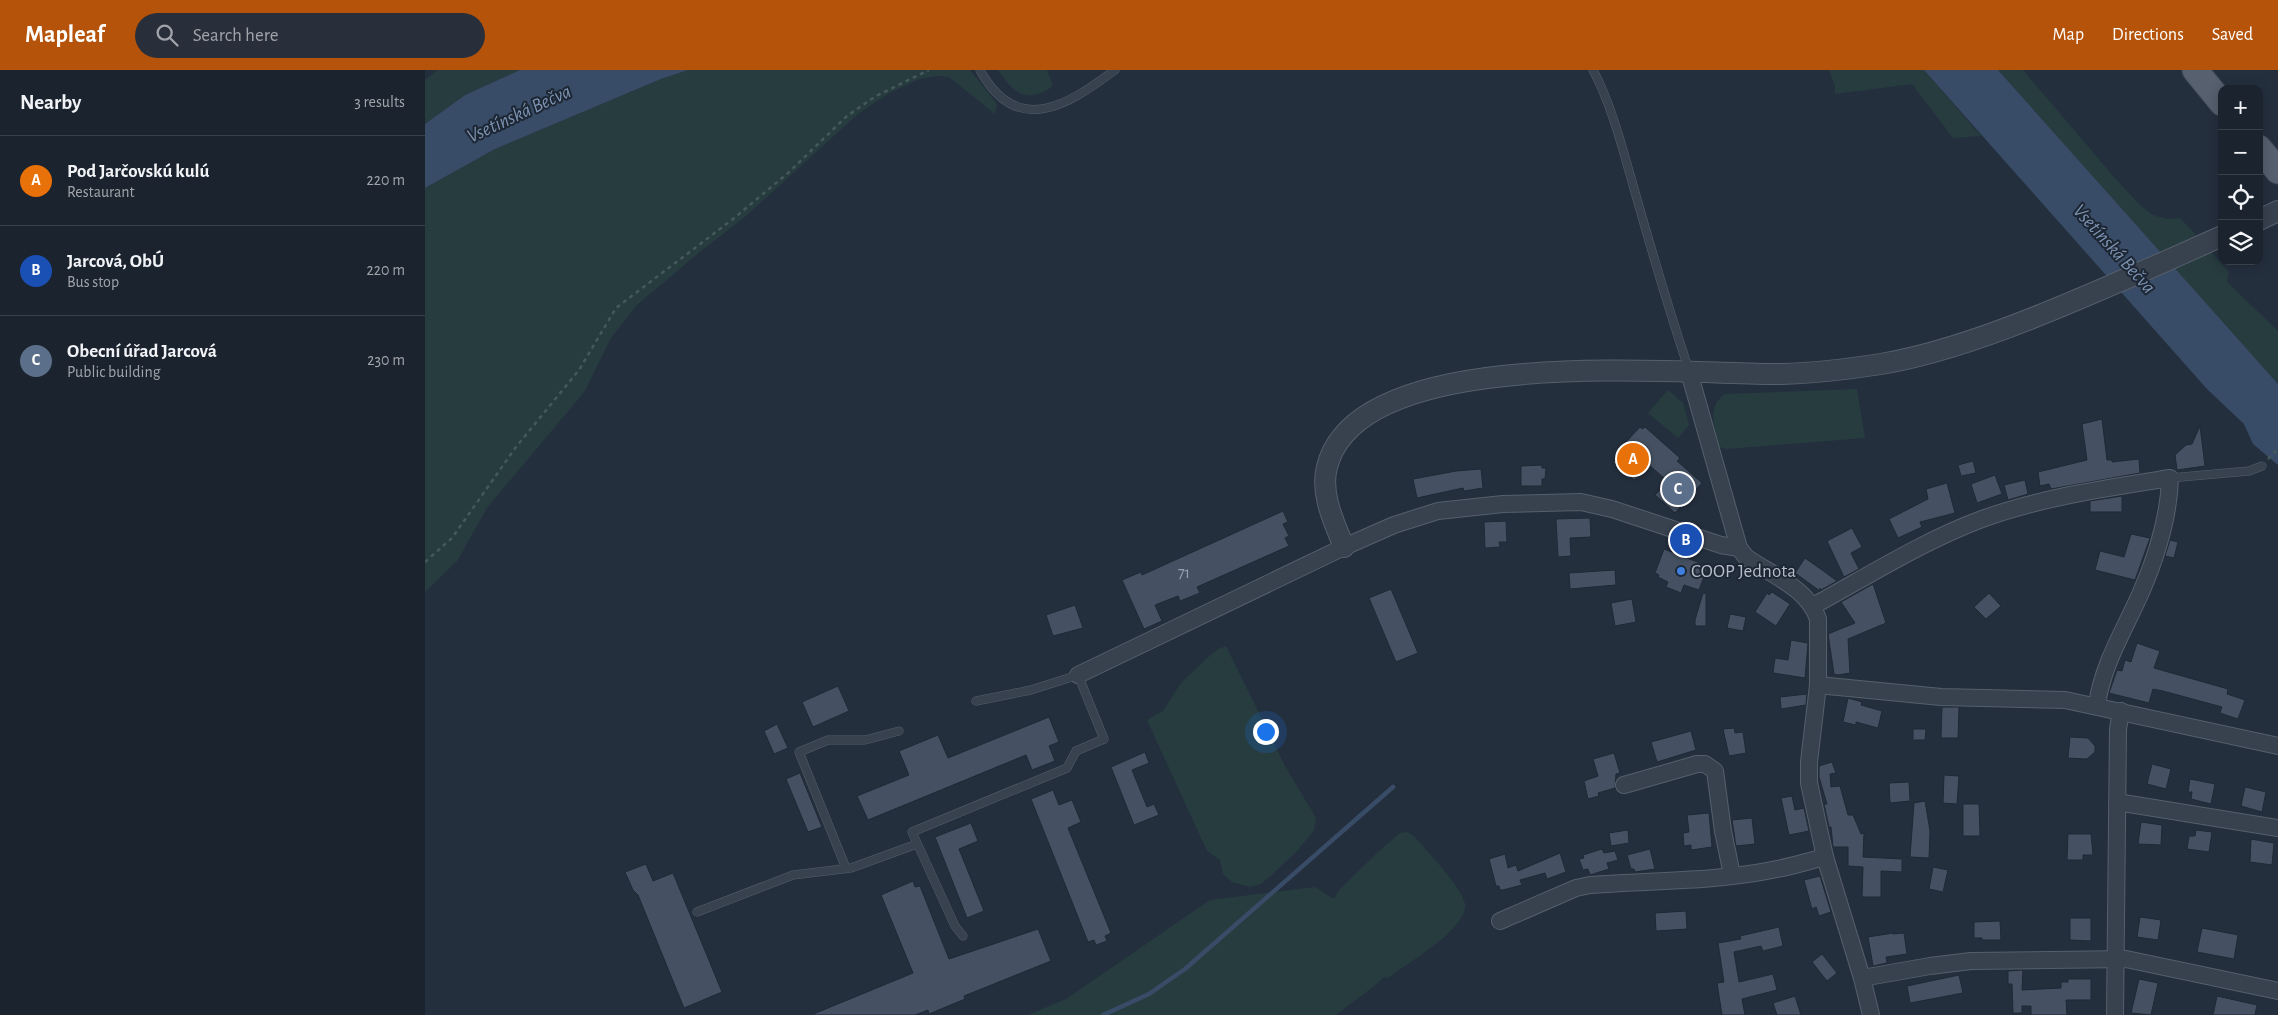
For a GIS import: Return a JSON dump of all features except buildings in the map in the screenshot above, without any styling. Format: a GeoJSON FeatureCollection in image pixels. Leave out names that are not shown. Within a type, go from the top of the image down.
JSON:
{"type":"FeatureCollection","features":[{"type":"Feature","properties":{"kind":"main road"},"geometry":{"type":"LineString","coordinates":[[2195,70],[2218,98]]}},
{"type":"Feature","properties":{"kind":"main road"},"geometry":{"type":"LineString","coordinates":[[2263,153],[2278,171]]}},
{"type":"Feature","properties":{"kind":"street"},"geometry":{"type":"LineString","coordinates":[[2263,218],[2278,211]]}},
{"type":"Feature","properties":{"kind":"street"},"geometry":{"type":"LineString","coordinates":[[1344,547],[1326,494],[1326,468],[1336,445],[1351,427],[1387,404],[1454,384],[1531,372],[1589,370],[1784,374],[1882,364],[1934,352],[1982,337],[2071,303],[2218,238]]}},
{"type":"Feature","properties":{"kind":"street"},"geometry":{"type":"LineString","coordinates":[[1689,372],[1739,548],[1746,557],[1799,592],[1813,606],[1819,625],[1818,685],[1809,776],[1825,857],[1863,978],[1871,1015]]}},
{"type":"Feature","properties":{"kind":"street"},"geometry":{"type":"LineString","coordinates":[[1813,606],[1935,539],[1982,519],[2067,494],[2170,478],[2167,508],[2155,556],[2111,659],[2100,688],[2097,705]]}},
{"type":"Feature","properties":{"kind":"street"},"geometry":{"type":"LineString","coordinates":[[1078,675],[1344,547],[1400,523],[1438,511],[1503,504],[1569,501],[1612,509],[1721,545],[1739,548]]}},
{"type":"Feature","properties":{"kind":"street"},"geometry":{"type":"LineString","coordinates":[[1818,685],[1941,697],[2052,698],[2097,705],[2278,746]]}},
{"type":"Feature","properties":{"kind":"street"},"geometry":{"type":"LineString","coordinates":[[2115,1015],[2114,959],[2118,729],[2121,711]]}},
{"type":"Feature","properties":{"kind":"street"},"geometry":{"type":"LineString","coordinates":[[1624,785],[1697,764],[1705,764],[1712,767],[1717,776],[1723,831],[1732,875]]}},
{"type":"Feature","properties":{"kind":"street"},"geometry":{"type":"LineString","coordinates":[[2117,802],[2278,828]]}},
{"type":"Feature","properties":{"kind":"street"},"geometry":{"type":"LineString","coordinates":[[1499,921],[1576,888],[1590,885],[1688,880],[1732,875],[1778,869],[1825,857]]}},
{"type":"Feature","properties":{"kind":"street"},"geometry":{"type":"LineString","coordinates":[[1863,978],[1958,962],[2114,959],[2143,962],[2278,991]]}},
{"type":"Feature","properties":{"kind":"lane"},"geometry":{"type":"LineString","coordinates":[[980,70],[991,88],[1005,102],[1021,108],[1039,110],[1055,107],[1068,101],[1115,70]]}},
{"type":"Feature","properties":{"kind":"lane"},"geometry":{"type":"LineString","coordinates":[[1593,70],[1618,131],[1669,311],[1689,372]]}},
{"type":"Feature","properties":{"kind":"lane"},"geometry":{"type":"LineString","coordinates":[[2170,478],[2249,471],[2262,466]]}},
{"type":"Feature","properties":{"kind":"lane"},"geometry":{"type":"LineString","coordinates":[[963,936],[955,926],[912,832],[1067,768],[1076,752],[1104,739],[1078,675],[1031,690],[977,701]]}},
{"type":"Feature","properties":{"kind":"lane"},"geometry":{"type":"LineString","coordinates":[[846,868],[799,752],[828,740],[865,740],[899,731]]}},
{"type":"Feature","properties":{"kind":"lane"},"geometry":{"type":"LineString","coordinates":[[697,912],[793,875],[867,864],[917,844]]}},
{"type":"Feature","properties":{"kind":"path"},"geometry":{"type":"LineString","coordinates":[[425,562],[452,538],[516,447],[579,370],[616,308],[733,219],[787,173],[847,116],[876,96],[929,70]]}},
{"type":"Feature","properties":{"kind":"path"},"geometry":{"type":"LineString","coordinates":[[2262,466],[2278,449]]}},
{"type":"Feature","properties":{"kind":"green space"},"geometry":{"type":"Polygon","coordinates":[[[438,70],[520,70],[465,95],[425,124],[425,80],[438,70]]]}},
{"type":"Feature","properties":{"kind":"green space"},"geometry":{"type":"Polygon","coordinates":[[[688,70],[970,70],[997,104],[995,114],[949,77],[938,76],[919,79],[888,94],[858,114],[746,216],[637,305],[611,338],[585,391],[487,508],[457,561],[425,592],[425,188],[495,149],[661,79],[688,70]]]}},
{"type":"Feature","properties":{"kind":"green space"},"geometry":{"type":"Polygon","coordinates":[[[998,70],[1047,70],[1053,86],[1036,95],[1021,94],[1009,85],[998,70]]]}},
{"type":"Feature","properties":{"kind":"green space"},"geometry":{"type":"Polygon","coordinates":[[[1829,70],[1924,70],[1981,136],[1953,138],[1912,84],[1835,94],[1835,86],[1829,70]]]}},
{"type":"Feature","properties":{"kind":"green space"},"geometry":{"type":"Polygon","coordinates":[[[1998,70],[2023,70],[2140,205],[2153,215],[2167,219],[2180,218],[2199,238],[2159,252],[1998,70]]]}},
{"type":"Feature","properties":{"kind":"green space"},"geometry":{"type":"Polygon","coordinates":[[[2210,251],[2218,260],[2218,265],[2223,265],[2229,272],[2227,282],[2278,331],[2278,384],[2174,269],[2210,251]]]}},
{"type":"Feature","properties":{"kind":"green space"},"geometry":{"type":"Polygon","coordinates":[[[1857,389],[1865,438],[1726,449],[1719,447],[1713,418],[1715,405],[1725,394],[1857,389]]]}},
{"type":"Feature","properties":{"kind":"green space"},"geometry":{"type":"Polygon","coordinates":[[[1668,390],[1683,403],[1689,425],[1678,438],[1648,413],[1668,390]]]}},
{"type":"Feature","properties":{"kind":"green space"},"geometry":{"type":"Polygon","coordinates":[[[1226,646],[1286,768],[1316,818],[1314,830],[1298,850],[1261,884],[1250,887],[1232,882],[1223,874],[1220,860],[1207,851],[1147,720],[1163,711],[1181,683],[1207,658],[1218,649],[1226,646]]]}},
{"type":"Feature","properties":{"kind":"green space"},"geometry":{"type":"Polygon","coordinates":[[[1407,832],[1414,836],[1457,888],[1465,904],[1463,914],[1447,935],[1388,978],[1384,977],[1336,1015],[1028,1015],[1066,999],[1210,900],[1315,887],[1334,899],[1339,890],[1380,850],[1400,833],[1407,832]]]}},
{"type":"Feature","properties":{"kind":"water","name":"Vsetínská Bečva"},"geometry":{"type":"Polygon","coordinates":[[[520,70],[688,70],[661,79],[495,149],[425,188],[425,124],[465,95],[520,70]]]}},
{"type":"Feature","properties":{"kind":"water","name":"Vsetínská Bečva"},"geometry":{"type":"Polygon","coordinates":[[[1924,70],[1998,70],[2278,384],[2278,465],[2253,444],[2244,424],[2207,389],[1924,70]]]}},
{"type":"Feature","properties":{"kind":"waterway"},"geometry":{"type":"LineString","coordinates":[[1103,1015],[1149,994],[1185,969],[1393,787]]}},
{"type":"Feature","properties":{"kind":"place","name":"Pod Jarčovskú kulú"},"geometry":{"type":"Point","coordinates":[1633,459]}},
{"type":"Feature","properties":{"kind":"place","name":"Obecní úřad Jarcová"},"geometry":{"type":"Point","coordinates":[1678,489]}},
{"type":"Feature","properties":{"kind":"place","name":"Jarcová, ObÚ"},"geometry":{"type":"Point","coordinates":[1686,540]}},
{"type":"Feature","properties":{"kind":"place","name":"COOP Jednota"},"geometry":{"type":"Point","coordinates":[1681,571]}}]}
